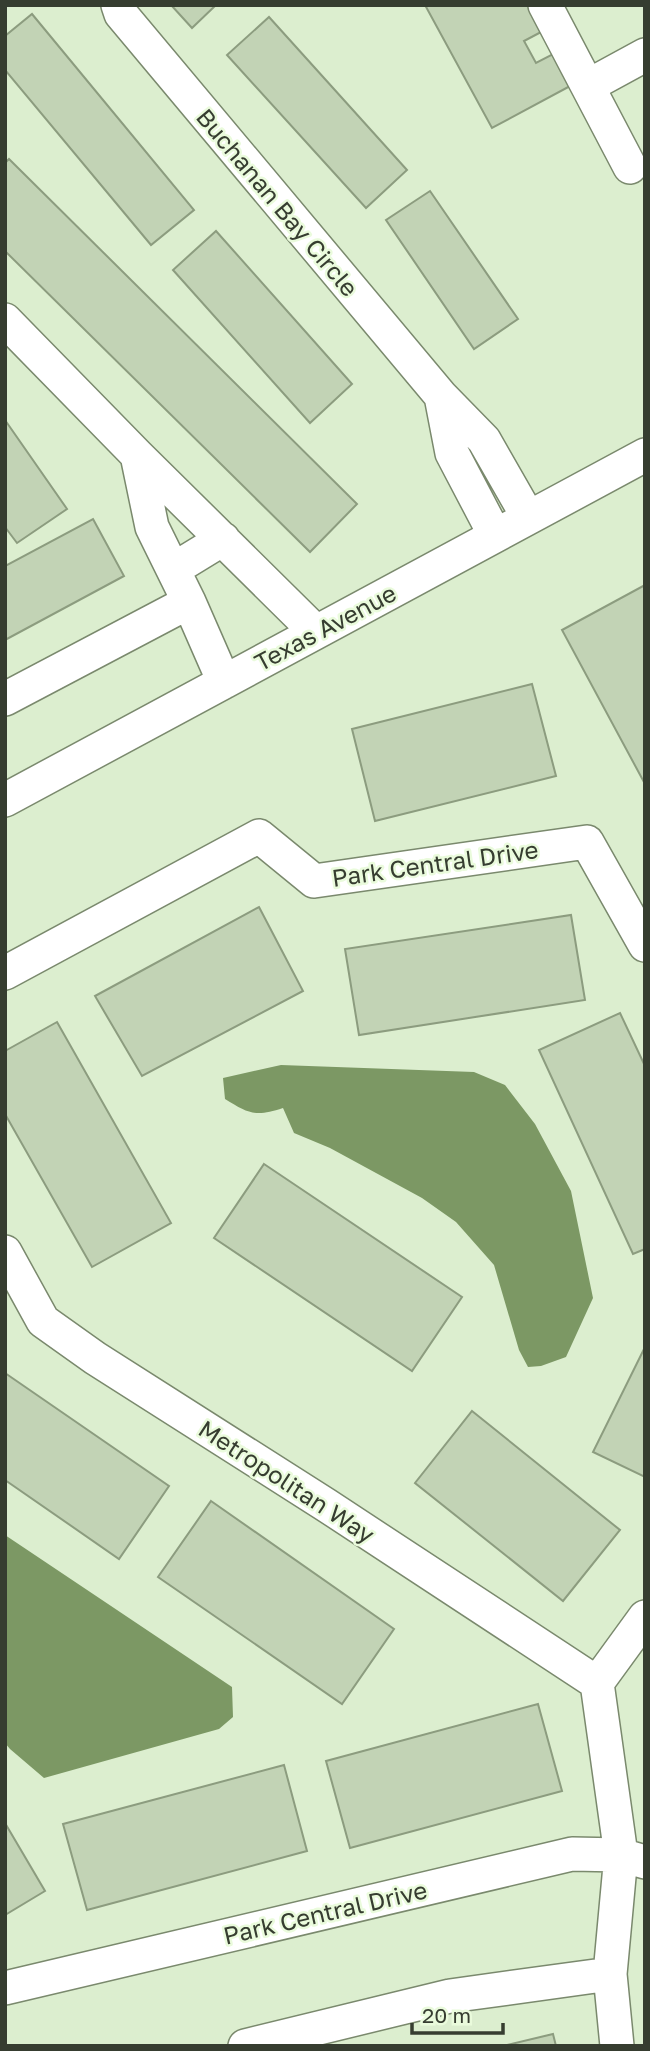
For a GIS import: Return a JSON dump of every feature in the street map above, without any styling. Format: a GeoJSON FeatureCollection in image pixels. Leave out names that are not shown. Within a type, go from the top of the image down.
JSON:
{"type":"FeatureCollection","features":[{"type":"Feature","properties":{"kind":"street","name":"Buchanan Bay Circle"},"geometry":{"type":"LineString","coordinates":[[118,5],[121,14],[441,396],[484,440],[528,517]]}},
{"type":"Feature","properties":{"kind":"street"},"geometry":{"type":"LineString","coordinates":[[545,5],[630,167]]}},
{"type":"Feature","properties":{"kind":"street"},"geometry":{"type":"LineString","coordinates":[[588,86],[645,55]]}},
{"type":"Feature","properties":{"kind":"street"},"geometry":{"type":"LineString","coordinates":[[5,320],[316,632]]}},
{"type":"Feature","properties":{"kind":"street","name":"Buchanan Bay Circle"},"geometry":{"type":"LineString","coordinates":[[441,396],[452,453],[495,535]]}},
{"type":"Feature","properties":{"kind":"street"},"geometry":{"type":"LineString","coordinates":[[137,455],[152,527],[189,601],[224,682]]}},
{"type":"Feature","properties":{"kind":"street","name":"Texas Avenue"},"geometry":{"type":"LineString","coordinates":[[5,800],[645,455]]}},
{"type":"Feature","properties":{"kind":"street"},"geometry":{"type":"LineString","coordinates":[[173,569],[223,539]]}},
{"type":"Feature","properties":{"kind":"street"},"geometry":{"type":"LineString","coordinates":[[5,699],[189,601]]}},
{"type":"Feature","properties":{"kind":"street","name":"Park Central Drive"},"geometry":{"type":"LineString","coordinates":[[5,974],[260,836],[314,881],[587,842],[645,945]]}},
{"type":"Feature","properties":{"kind":"street","name":"Metropolitan Way"},"geometry":{"type":"LineString","coordinates":[[5,1252],[43,1321],[96,1359],[326,1504],[597,1683]]}},
{"type":"Feature","properties":{"kind":"street"},"geometry":{"type":"LineString","coordinates":[[617,2046],[610,1974],[633,1858],[597,1683],[645,1617]]}},
{"type":"Feature","properties":{"kind":"street","name":"Park Central Drive"},"geometry":{"type":"LineString","coordinates":[[5,1988],[572,1854],[633,1858]]}},
{"type":"Feature","properties":{"kind":"street"},"geometry":{"type":"LineString","coordinates":[[245,2046],[450,1996],[610,1974]]}},
{"type":"Feature","properties":{"kind":"shaded area"},"geometry":{"type":"Polygon","coordinates":[[[281,1065],[474,1072],[505,1085],[535,1124],[571,1191],[593,1298],[566,1357],[541,1366],[528,1367],[519,1350],[494,1265],[456,1222],[422,1198],[330,1148],[294,1133],[283,1108],[259,1113],[240,1108],[225,1099],[223,1078],[281,1065]]]}},
{"type":"Feature","properties":{"kind":"shaded area"},"geometry":{"type":"Polygon","coordinates":[[[5,1535],[232,1687],[233,1717],[219,1729],[44,1778],[5,1743],[5,1535]]]}},
{"type":"Feature","properties":{"kind":"building"},"geometry":{"type":"Polygon","coordinates":[[[171,5],[216,5],[192,28],[171,5]]]}},
{"type":"Feature","properties":{"kind":"building"},"geometry":{"type":"Polygon","coordinates":[[[425,5],[529,5],[543,31],[524,41],[536,63],[555,53],[572,85],[492,128],[425,5]]]}},
{"type":"Feature","properties":{"kind":"building"},"geometry":{"type":"Polygon","coordinates":[[[32,14],[194,210],[151,245],[5,70],[5,36],[32,14]]]}},
{"type":"Feature","properties":{"kind":"building"},"geometry":{"type":"Polygon","coordinates":[[[269,17],[407,170],[366,208],[227,55],[269,17]]]}},
{"type":"Feature","properties":{"kind":"building"},"geometry":{"type":"Polygon","coordinates":[[[9,159],[357,504],[310,552],[5,251],[5,163],[9,159]]]}},
{"type":"Feature","properties":{"kind":"building"},"geometry":{"type":"Polygon","coordinates":[[[430,191],[518,319],[474,349],[386,220],[430,191]]]}},
{"type":"Feature","properties":{"kind":"building"},"geometry":{"type":"Polygon","coordinates":[[[216,231],[352,384],[310,423],[173,270],[216,231]]]}},
{"type":"Feature","properties":{"kind":"building"},"geometry":{"type":"Polygon","coordinates":[[[5,420],[67,509],[17,543],[5,527],[5,420]]]}},
{"type":"Feature","properties":{"kind":"building"},"geometry":{"type":"Polygon","coordinates":[[[93,519],[124,576],[5,640],[5,566],[93,519]]]}},
{"type":"Feature","properties":{"kind":"building"},"geometry":{"type":"Polygon","coordinates":[[[645,585],[645,784],[562,630],[645,585]]]}},
{"type":"Feature","properties":{"kind":"building"},"geometry":{"type":"Polygon","coordinates":[[[532,684],[556,776],[375,821],[352,729],[532,684]]]}},
{"type":"Feature","properties":{"kind":"building"},"geometry":{"type":"Polygon","coordinates":[[[259,907],[303,991],[142,1076],[95,996],[259,907]]]}},
{"type":"Feature","properties":{"kind":"building"},"geometry":{"type":"Polygon","coordinates":[[[571,915],[585,1000],[359,1035],[345,949],[571,915]]]}},
{"type":"Feature","properties":{"kind":"building"},"geometry":{"type":"Polygon","coordinates":[[[620,1013],[645,1066],[645,1249],[633,1254],[539,1050],[620,1013]]]}},
{"type":"Feature","properties":{"kind":"building"},"geometry":{"type":"Polygon","coordinates":[[[57,1022],[171,1223],[92,1267],[5,1114],[5,1051],[57,1022]]]}},
{"type":"Feature","properties":{"kind":"building"},"geometry":{"type":"Polygon","coordinates":[[[264,1164],[462,1297],[412,1371],[214,1238],[264,1164]]]}},
{"type":"Feature","properties":{"kind":"building"},"geometry":{"type":"Polygon","coordinates":[[[645,1347],[645,1477],[593,1452],[645,1347]]]}},
{"type":"Feature","properties":{"kind":"building"},"geometry":{"type":"Polygon","coordinates":[[[5,1373],[169,1486],[119,1559],[5,1480],[5,1373]]]}},
{"type":"Feature","properties":{"kind":"building"},"geometry":{"type":"Polygon","coordinates":[[[472,1411],[620,1530],[563,1601],[415,1483],[472,1411]]]}},
{"type":"Feature","properties":{"kind":"building"},"geometry":{"type":"Polygon","coordinates":[[[211,1501],[394,1629],[342,1704],[158,1577],[211,1501]]]}},
{"type":"Feature","properties":{"kind":"building"},"geometry":{"type":"Polygon","coordinates":[[[538,1704],[562,1791],[350,1848],[326,1761],[538,1704]]]}},
{"type":"Feature","properties":{"kind":"building"},"geometry":{"type":"Polygon","coordinates":[[[284,1765],[307,1851],[87,1910],[63,1824],[284,1765]]]}},
{"type":"Feature","properties":{"kind":"building"},"geometry":{"type":"Polygon","coordinates":[[[5,1823],[45,1891],[5,1915],[5,1823]]]}},
{"type":"Feature","properties":{"kind":"building"},"geometry":{"type":"Polygon","coordinates":[[[553,2034],[556,2046],[503,2046],[553,2034]]]}}]}
